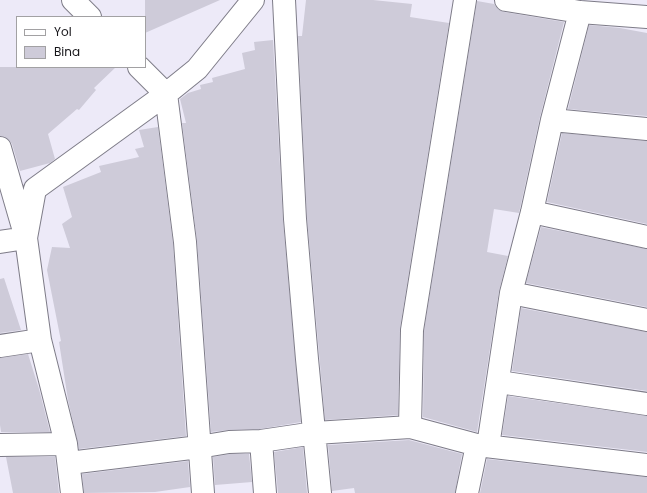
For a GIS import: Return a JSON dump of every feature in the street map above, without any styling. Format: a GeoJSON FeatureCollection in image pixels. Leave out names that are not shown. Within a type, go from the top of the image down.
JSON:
{"type":"FeatureCollection","features":[{"type":"Feature","properties":{"kind":"street"},"geometry":{"type":"LineString","coordinates":[[73,0],[89,16]]}},
{"type":"Feature","properties":{"kind":"street"},"geometry":{"type":"LineString","coordinates":[[26,238],[35,189],[166,94],[197,69],[253,0]]}},
{"type":"Feature","properties":{"kind":"street"},"geometry":{"type":"LineString","coordinates":[[284,0],[295,218],[320,493]]}},
{"type":"Feature","properties":{"kind":"street"},"geometry":{"type":"LineString","coordinates":[[410,427],[412,330],[465,0]]}},
{"type":"Feature","properties":{"kind":"street"},"geometry":{"type":"LineString","coordinates":[[506,0],[580,12],[647,17]]}},
{"type":"Feature","properties":{"kind":"street"},"geometry":{"type":"LineString","coordinates":[[467,493],[483,446],[499,382],[511,293],[532,212],[552,120],[580,12]]}},
{"type":"Feature","properties":{"kind":"street"},"geometry":{"type":"LineString","coordinates":[[140,68],[166,94],[185,242],[203,493]]}},
{"type":"Feature","properties":{"kind":"street"},"geometry":{"type":"LineString","coordinates":[[552,120],[647,130]]}},
{"type":"Feature","properties":{"kind":"street"},"geometry":{"type":"LineString","coordinates":[[0,148],[26,238],[40,340],[68,454],[72,493]]}},
{"type":"Feature","properties":{"kind":"street"},"geometry":{"type":"LineString","coordinates":[[532,212],[647,237]]}},
{"type":"Feature","properties":{"kind":"street"},"geometry":{"type":"LineString","coordinates":[[0,242],[26,238]]}},
{"type":"Feature","properties":{"kind":"street"},"geometry":{"type":"LineString","coordinates":[[511,293],[647,320]]}},
{"type":"Feature","properties":{"kind":"street"},"geometry":{"type":"LineString","coordinates":[[0,346],[40,340]]}},
{"type":"Feature","properties":{"kind":"street"},"geometry":{"type":"LineString","coordinates":[[499,382],[647,404]]}},
{"type":"Feature","properties":{"kind":"street"},"geometry":{"type":"LineString","coordinates":[[0,445],[68,454],[199,447],[229,442],[261,441],[314,433],[410,427],[483,446],[647,465]]}},
{"type":"Feature","properties":{"kind":"street"},"geometry":{"type":"LineString","coordinates":[[261,441],[264,493]]}},
{"type":"Feature","properties":{"kind":"building"},"geometry":{"type":"Polygon","coordinates":[[[145,0],[220,0],[146,33],[145,0]]]}},
{"type":"Feature","properties":{"kind":"building"},"geometry":{"type":"Polygon","coordinates":[[[306,0],[373,0],[412,4],[410,17],[449,23],[400,328],[398,415],[325,420],[307,218],[298,36],[302,36],[306,0]]]}},
{"type":"Feature","properties":{"kind":"building"},"geometry":{"type":"Polygon","coordinates":[[[477,1],[494,4],[498,9],[504,12],[564,22],[540,117],[519,213],[494,209],[487,252],[508,256],[499,291],[477,432],[423,417],[424,331],[477,1]]]}},
{"type":"Feature","properties":{"kind":"building"},"geometry":{"type":"Polygon","coordinates":[[[589,25],[620,28],[647,33],[647,116],[568,109],[589,25]]]}},
{"type":"Feature","properties":{"kind":"building"},"geometry":{"type":"Polygon","coordinates":[[[273,40],[283,220],[301,422],[260,429],[211,432],[197,241],[182,123],[186,123],[180,99],[188,93],[201,89],[200,85],[213,82],[212,78],[245,69],[242,53],[255,50],[254,42],[273,40]]]}},
{"type":"Feature","properties":{"kind":"building"},"geometry":{"type":"Polygon","coordinates":[[[0,67],[115,68],[94,88],[96,90],[79,110],[77,109],[48,134],[55,159],[50,163],[20,171],[12,144],[8,139],[0,136],[0,67]]]}},
{"type":"Feature","properties":{"kind":"building"},"geometry":{"type":"Polygon","coordinates":[[[158,127],[173,243],[186,436],[79,449],[68,400],[59,342],[61,341],[47,270],[52,247],[70,248],[62,224],[72,217],[63,187],[101,172],[99,166],[139,157],[135,149],[144,147],[139,130],[158,127]]]}},
{"type":"Feature","properties":{"kind":"building"},"geometry":{"type":"Polygon","coordinates":[[[562,133],[647,141],[647,224],[547,202],[562,133]]]}},
{"type":"Feature","properties":{"kind":"building"},"geometry":{"type":"Polygon","coordinates":[[[541,227],[647,249],[647,307],[526,283],[541,227]]]}},
{"type":"Feature","properties":{"kind":"building"},"geometry":{"type":"Polygon","coordinates":[[[4,278],[21,330],[0,333],[0,279],[4,278]]]}},
{"type":"Feature","properties":{"kind":"building"},"geometry":{"type":"Polygon","coordinates":[[[521,308],[647,332],[647,391],[512,371],[521,308]]]}},
{"type":"Feature","properties":{"kind":"building"},"geometry":{"type":"Polygon","coordinates":[[[28,354],[50,432],[1,432],[0,358],[28,354]]]}},
{"type":"Feature","properties":{"kind":"building"},"geometry":{"type":"Polygon","coordinates":[[[508,396],[647,416],[647,452],[502,435],[508,396]]]}},
{"type":"Feature","properties":{"kind":"building"},"geometry":{"type":"Polygon","coordinates":[[[409,440],[462,454],[455,493],[355,493],[354,488],[332,491],[328,445],[409,440]]]}},
{"type":"Feature","properties":{"kind":"building"},"geometry":{"type":"Polygon","coordinates":[[[303,447],[307,493],[278,493],[274,452],[303,447]]]}},
{"type":"Feature","properties":{"kind":"building"},"geometry":{"type":"Polygon","coordinates":[[[230,454],[249,454],[252,482],[215,485],[213,457],[230,454]]]}},
{"type":"Feature","properties":{"kind":"building"},"geometry":{"type":"Polygon","coordinates":[[[6,457],[55,457],[59,493],[13,493],[6,457]]]}},
{"type":"Feature","properties":{"kind":"building"},"geometry":{"type":"Polygon","coordinates":[[[487,459],[647,477],[647,493],[480,493],[487,459]]]}},
{"type":"Feature","properties":{"kind":"building"},"geometry":{"type":"Polygon","coordinates":[[[188,461],[190,487],[155,492],[84,493],[82,474],[188,461]]]}}]}
